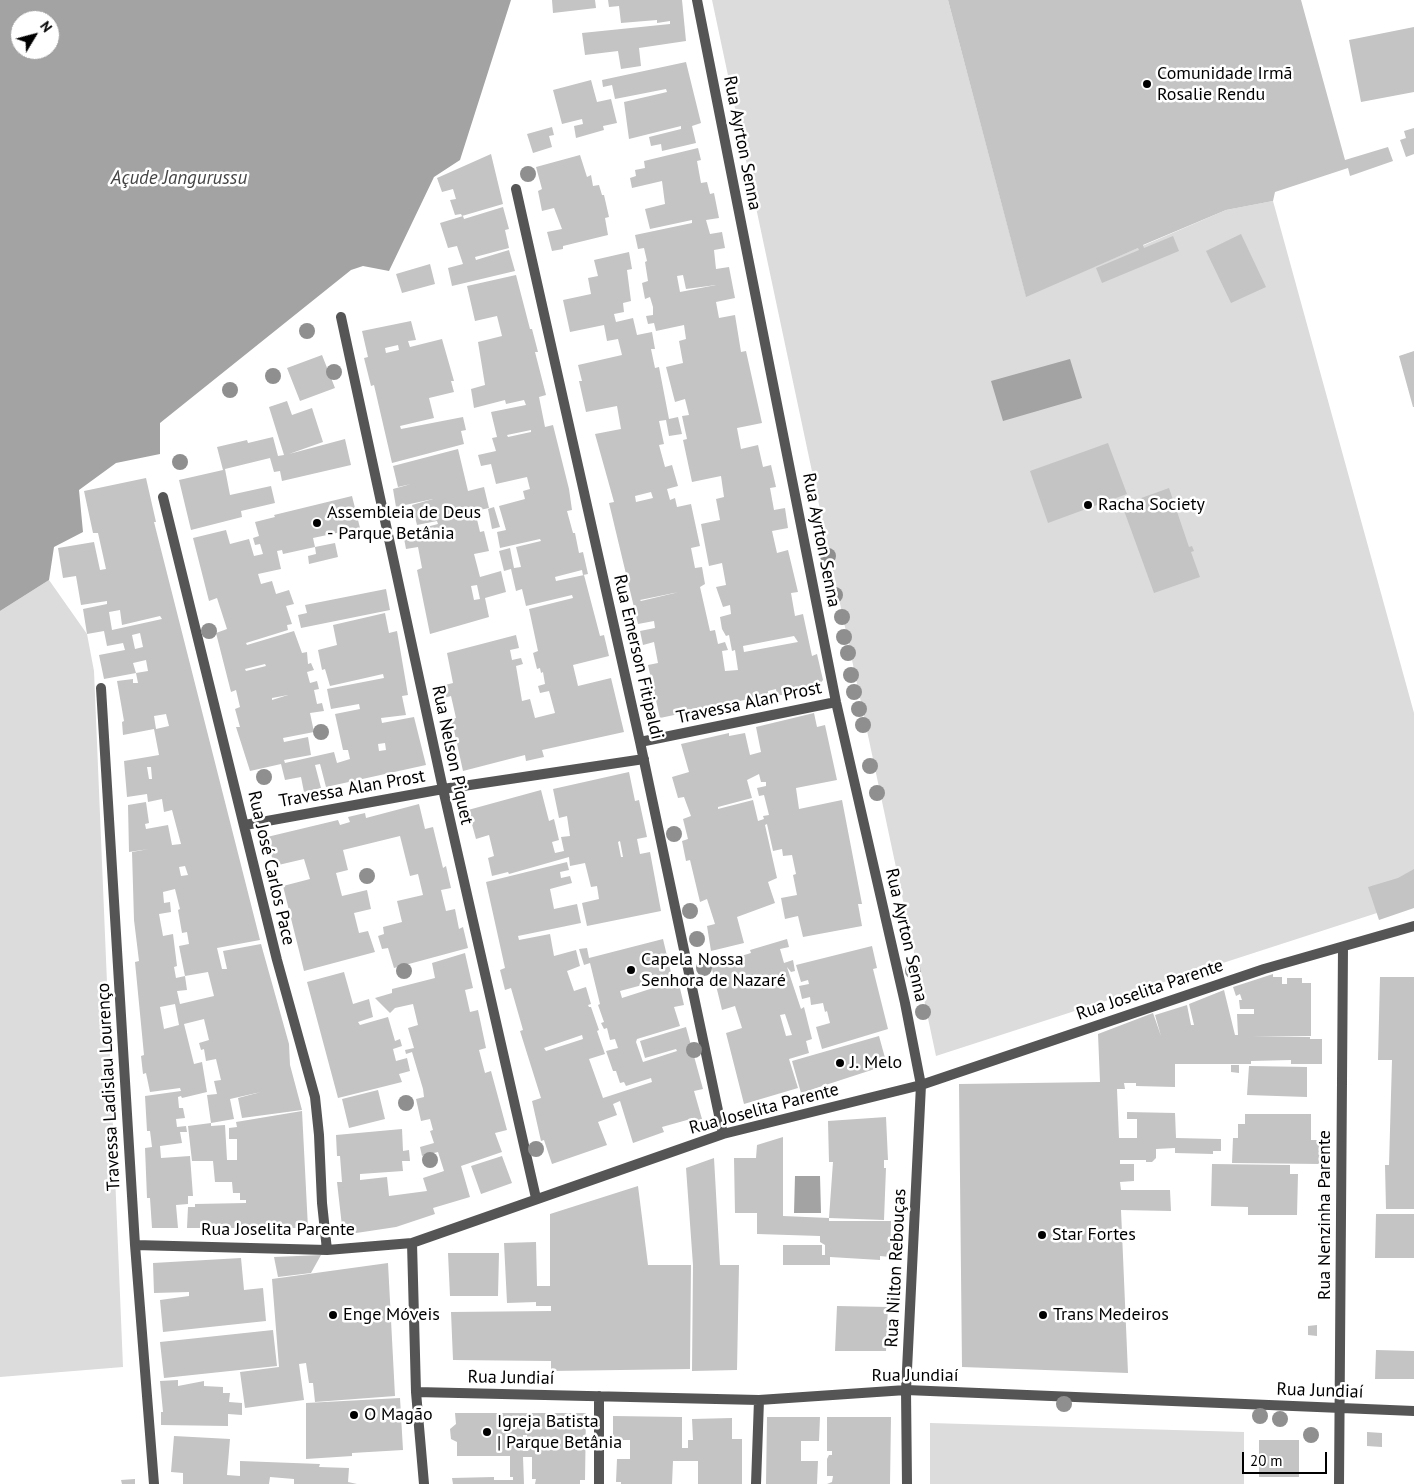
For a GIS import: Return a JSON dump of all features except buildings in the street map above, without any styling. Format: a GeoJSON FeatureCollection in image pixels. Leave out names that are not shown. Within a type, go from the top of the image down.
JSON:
{"type":"FeatureCollection","features":[{"type":"Feature","properties":{"kind":"street","name":"Rua Ayrton Senna"},"geometry":{"type":"LineString","coordinates":[[697,0],[836,702],[905,1003],[921,1085]]}},
{"type":"Feature","properties":{"kind":"street","name":"Rua Emerson Fitipaldi"},"geometry":{"type":"LineString","coordinates":[[516,189],[644,758],[723,1134]]}},
{"type":"Feature","properties":{"kind":"street","name":"Rua Nelson Piquet"},"geometry":{"type":"LineString","coordinates":[[342,317],[443,789],[536,1198]]}},
{"type":"Feature","properties":{"kind":"street","name":"Rua José Carlos Pace"},"geometry":{"type":"LineString","coordinates":[[163,497],[277,960],[315,1097],[327,1250]]}},
{"type":"Feature","properties":{"kind":"street","name":"Travessa Ladislau Lourenço"},"geometry":{"type":"LineString","coordinates":[[101,688],[135,1245],[154,1484]]}},
{"type":"Feature","properties":{"kind":"street","name":"Travessa Alan Prost"},"geometry":{"type":"LineString","coordinates":[[640,742],[836,702]]}},
{"type":"Feature","properties":{"kind":"street","name":"Travessa Alan Prost"},"geometry":{"type":"LineString","coordinates":[[245,825],[443,789],[644,758]]}},
{"type":"Feature","properties":{"kind":"street","name":"Rua Joselita Parente"},"geometry":{"type":"LineString","coordinates":[[135,1245],[327,1250],[412,1243],[723,1134],[921,1085],[1264,969],[1414,926]]}},
{"type":"Feature","properties":{"kind":"street","name":"Rua Joselita Parente"},"geometry":{"type":"LineString","coordinates":[[1393,932],[1414,932]]}},
{"type":"Feature","properties":{"kind":"street","name":"Rua Nenzinha Parente"},"geometry":{"type":"LineString","coordinates":[[1339,1484],[1343,947]]}},
{"type":"Feature","properties":{"kind":"street","name":"Rua Nilton Rebouças"},"geometry":{"type":"LineString","coordinates":[[907,1484],[906,1390],[921,1085]]}},
{"type":"Feature","properties":{"kind":"street"},"geometry":{"type":"LineString","coordinates":[[412,1243],[416,1392],[424,1484]]}},
{"type":"Feature","properties":{"kind":"street","name":"Rua Jundiaí"},"geometry":{"type":"LineString","coordinates":[[416,1392],[759,1400],[906,1390],[1414,1411]]}},
{"type":"Feature","properties":{"kind":"street"},"geometry":{"type":"LineString","coordinates":[[599,1396],[599,1484]]}},
{"type":"Feature","properties":{"kind":"street"},"geometry":{"type":"LineString","coordinates":[[756,1484],[759,1400]]}},
{"type":"Feature","properties":{"kind":"shaded area","name":"Racha Society"},"geometry":{"type":"Polygon","coordinates":[[[712,0],[948,0],[1026,296],[1226,210],[1273,201],[1414,713],[1414,901],[936,1056],[712,0]]]}},
{"type":"Feature","properties":{"kind":"shaded area"},"geometry":{"type":"Polygon","coordinates":[[[49,580],[87,634],[94,671],[123,1367],[0,1377],[0,611],[49,580]]]}},
{"type":"Feature","properties":{"kind":"shaded area"},"geometry":{"type":"Polygon","coordinates":[[[930,1423],[1244,1432],[1244,1484],[930,1484],[930,1423]]]}},
{"type":"Feature","properties":{"kind":"water","name":"Açude Jangurussu"},"geometry":{"type":"Polygon","coordinates":[[[0,0],[511,0],[460,160],[434,177],[389,271],[363,266],[351,270],[160,423],[160,454],[116,463],[79,490],[83,532],[54,547],[49,580],[0,611],[0,0]]]}},
{"type":"Feature","properties":{"kind":"water"},"geometry":{"type":"Polygon","coordinates":[[[1070,359],[1082,398],[1003,421],[991,381],[1070,359]]]}},
{"type":"Feature","properties":{"kind":"water"},"geometry":{"type":"Polygon","coordinates":[[[795,1176],[820,1176],[821,1213],[794,1213],[795,1176]]]}},
{"type":"Feature","properties":{"kind":"place","name":"Comunidade Irmã Rosalie Rendu"},"geometry":{"type":"Point","coordinates":[1147,84]}},
{"type":"Feature","properties":{"kind":"place","name":"Racha Society"},"geometry":{"type":"Point","coordinates":[1088,505]}},
{"type":"Feature","properties":{"kind":"place","name":"Assembleia de Deus - Parque Betânia"},"geometry":{"type":"Point","coordinates":[317,523]}},
{"type":"Feature","properties":{"kind":"place","name":"Capela Nossa Senhora de Nazaré"},"geometry":{"type":"Point","coordinates":[631,970]}},
{"type":"Feature","properties":{"kind":"place","name":"J. Melo"},"geometry":{"type":"Point","coordinates":[840,1063]}},
{"type":"Feature","properties":{"kind":"place","name":"Star Fortes"},"geometry":{"type":"Point","coordinates":[1042,1235]}},
{"type":"Feature","properties":{"kind":"place","name":"Enge Móveis"},"geometry":{"type":"Point","coordinates":[333,1315]}},
{"type":"Feature","properties":{"kind":"place","name":"Trans Medeiros"},"geometry":{"type":"Point","coordinates":[1043,1315]}},
{"type":"Feature","properties":{"kind":"place","name":"O Magão"},"geometry":{"type":"Point","coordinates":[354,1415]}},
{"type":"Feature","properties":{"kind":"place","name":"Igreja Batista | Parque Betânia"},"geometry":{"type":"Point","coordinates":[487,1432]}}]}
